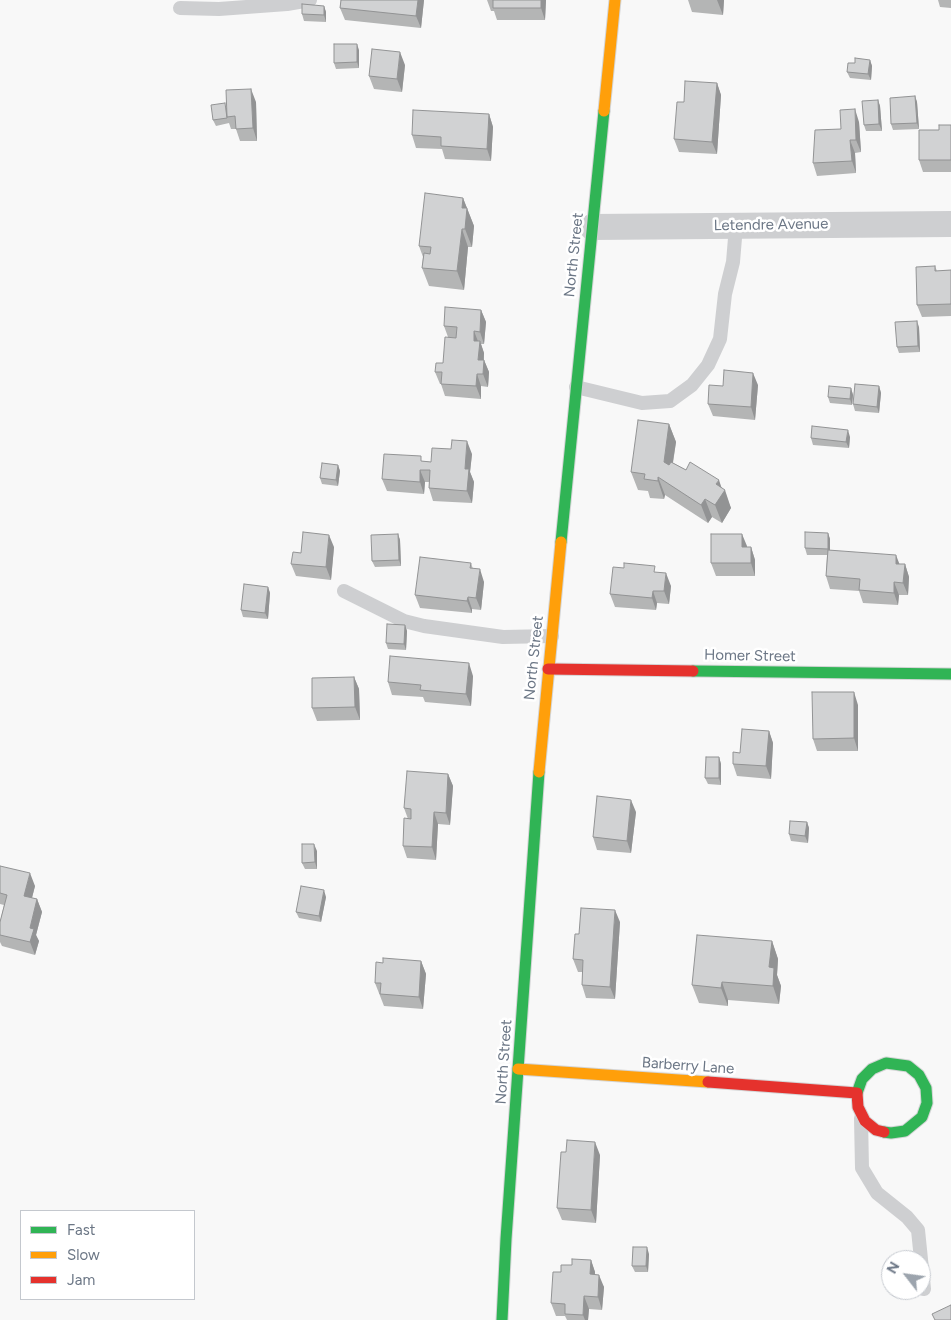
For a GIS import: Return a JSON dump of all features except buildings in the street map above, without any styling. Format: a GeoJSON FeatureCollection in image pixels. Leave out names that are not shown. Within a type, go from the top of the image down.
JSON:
{"type":"FeatureCollection","features":[{"type":"Feature","properties":{"kind":"main road","name":"North Street"},"geometry":{"type":"LineString","coordinates":[[502,1320],[506,1239],[543,720],[614,0]]}},
{"type":"Feature","properties":{"kind":"main road","name":"Homer Street"},"geometry":{"type":"LineString","coordinates":[[548,669],[951,674]]}},
{"type":"Feature","properties":{"kind":"main road"},"geometry":{"type":"LineString","coordinates":[[901,1064],[914,1070],[923,1081],[927,1103],[922,1117],[917,1122],[905,1131],[890,1133],[870,1126],[858,1108],[857,1093],[862,1079],[879,1065],[901,1064]]}},
{"type":"Feature","properties":{"kind":"main road","name":"Barberry Lane"},"geometry":{"type":"LineString","coordinates":[[518,1069],[857,1093]]}},
{"type":"Feature","properties":{"kind":"street","name":"Letendre Avenue"},"geometry":{"type":"LineString","coordinates":[[592,227],[951,224]]}},
{"type":"Feature","properties":{"kind":"lane"},"geometry":{"type":"LineString","coordinates":[[180,8],[219,9],[287,4],[310,0]]}},
{"type":"Feature","properties":{"kind":"lane"},"geometry":{"type":"LineString","coordinates":[[576,387],[642,403],[670,401],[692,385],[708,365],[720,339],[725,294],[733,262],[736,226]]}},
{"type":"Feature","properties":{"kind":"lane"},"geometry":{"type":"LineString","coordinates":[[344,592],[404,621],[424,626],[503,637],[552,636]]}},
{"type":"Feature","properties":{"kind":"lane"},"geometry":{"type":"LineString","coordinates":[[861,1114],[862,1168],[877,1193],[907,1217],[918,1230],[920,1250]]}},
{"type":"Feature","properties":{"kind":"traffic: fast"},"geometry":{"type":"LineString","coordinates":[[561,542],[604,111]]}},
{"type":"Feature","properties":{"kind":"traffic: fast"},"geometry":{"type":"LineString","coordinates":[[693,671],[951,674]]}},
{"type":"Feature","properties":{"kind":"traffic: fast"},"geometry":{"type":"LineString","coordinates":[[502,1320],[539,772]]}},
{"type":"Feature","properties":{"kind":"traffic: fast"},"geometry":{"type":"LineString","coordinates":[[857,1093],[862,1079],[872,1069],[886,1063],[908,1066],[919,1075],[926,1088],[927,1103],[922,1117],[905,1131],[884,1132]]}},
{"type":"Feature","properties":{"kind":"traffic: slow"},"geometry":{"type":"LineString","coordinates":[[604,111],[615,0]]}},
{"type":"Feature","properties":{"kind":"traffic: slow"},"geometry":{"type":"LineString","coordinates":[[539,772],[561,542]]}},
{"type":"Feature","properties":{"kind":"traffic: slow"},"geometry":{"type":"LineString","coordinates":[[518,1069],[708,1082]]}},
{"type":"Feature","properties":{"kind":"traffic: jam"},"geometry":{"type":"LineString","coordinates":[[548,669],[693,671]]}},
{"type":"Feature","properties":{"kind":"traffic: jam"},"geometry":{"type":"LineString","coordinates":[[708,1082],[857,1093],[858,1107],[865,1121],[876,1130],[884,1132]]}}]}
